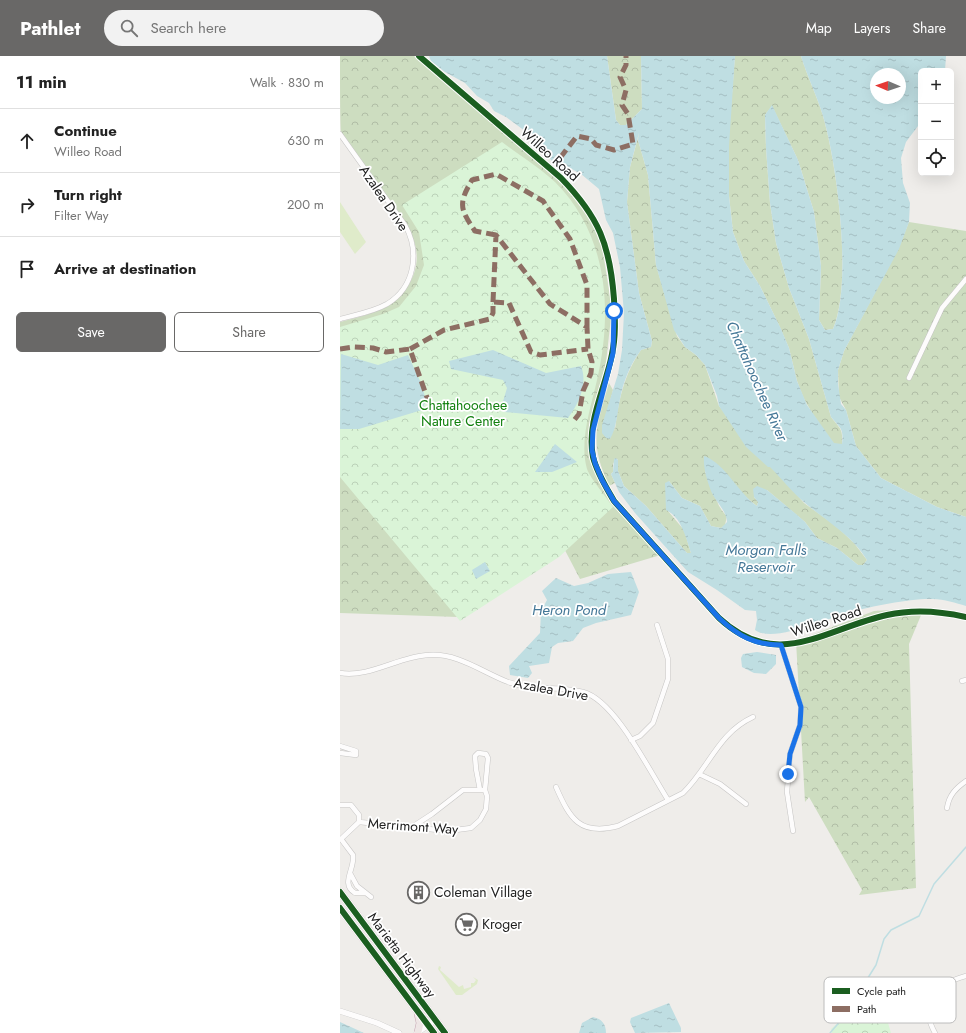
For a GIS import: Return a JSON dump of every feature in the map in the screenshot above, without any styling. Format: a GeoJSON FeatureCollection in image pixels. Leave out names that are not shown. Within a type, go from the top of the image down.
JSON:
{"type":"FeatureCollection","features":[{"type":"Feature","properties":{"kind":"highway","name":"Marietta Highway"},"geometry":{"type":"LineString","coordinates":[[340,892],[445,1033]]}},
{"type":"Feature","properties":{"kind":"highway","name":"Marietta Highway"},"geometry":{"type":"LineString","coordinates":[[340,908],[434,1033]]}},
{"type":"Feature","properties":{"kind":"highway"},"geometry":{"type":"LineString","coordinates":[[418,1012],[420,1023],[418,1033]]}},
{"type":"Feature","properties":{"kind":"street","name":"Willeo Road"},"geometry":{"type":"LineString","coordinates":[[419,56],[561,178],[584,204],[601,233],[607,249],[611,268],[615,331],[613,353],[596,413],[592,442],[593,457],[598,472],[614,501],[726,625],[749,640],[781,645],[796,644],[859,622],[896,613],[930,612],[966,617]]}},
{"type":"Feature","properties":{"kind":"street","name":"Azalea Drive"},"geometry":{"type":"LineString","coordinates":[[340,134],[405,225],[411,238],[414,258],[408,281],[396,297],[377,308],[340,319]]}},
{"type":"Feature","properties":{"kind":"street"},"geometry":{"type":"LineString","coordinates":[[909,378],[942,308],[966,279]]}},
{"type":"Feature","properties":{"kind":"street"},"geometry":{"type":"LineString","coordinates":[[631,740],[644,733],[653,723],[668,679],[668,659],[657,626]]}},
{"type":"Feature","properties":{"kind":"street"},"geometry":{"type":"LineString","coordinates":[[781,645],[801,707],[800,725],[790,754],[787,792],[793,831]]}},
{"type":"Feature","properties":{"kind":"street","name":"Azalea Drive"},"geometry":{"type":"LineString","coordinates":[[340,673],[351,674],[418,656],[434,654],[448,656],[521,686],[539,689],[584,692],[596,697],[610,710],[631,740],[668,800]]}},
{"type":"Feature","properties":{"kind":"street"},"geometry":{"type":"LineString","coordinates":[[556,787],[570,815],[580,825],[594,829],[606,829],[618,826],[683,793],[699,774],[720,742],[743,722],[753,717]]}},
{"type":"Feature","properties":{"kind":"street"},"geometry":{"type":"LineString","coordinates":[[340,746],[356,751],[356,755],[340,753]]}},
{"type":"Feature","properties":{"kind":"street"},"geometry":{"type":"LineString","coordinates":[[481,752],[486,754],[488,758],[483,790],[475,758],[478,753],[481,752]]}},
{"type":"Feature","properties":{"kind":"street"},"geometry":{"type":"LineString","coordinates":[[699,774],[720,784],[746,804]]}},
{"type":"Feature","properties":{"kind":"street"},"geometry":{"type":"LineString","coordinates":[[947,808],[948,799],[953,792],[966,781]]}},
{"type":"Feature","properties":{"kind":"street"},"geometry":{"type":"LineString","coordinates":[[412,827],[432,814],[462,790],[483,790]]}},
{"type":"Feature","properties":{"kind":"street","name":"Merrimont Way"},"geometry":{"type":"LineString","coordinates":[[359,822],[448,831],[471,828],[480,820],[486,809],[487,796],[483,790]]}},
{"type":"Feature","properties":{"kind":"street"},"geometry":{"type":"LineString","coordinates":[[340,805],[347,804],[353,806],[359,815],[359,822],[341,840],[353,855],[354,862],[347,880],[350,889],[355,893],[365,893],[371,897]]}},
{"type":"Feature","properties":{"kind":"street"},"geometry":{"type":"LineString","coordinates":[[956,981],[966,976]]}},
{"type":"Feature","properties":{"kind":"street"},"geometry":{"type":"LineString","coordinates":[[340,1011],[377,1023],[399,1033]]}},
{"type":"Feature","properties":{"kind":"street"},"geometry":{"type":"LineString","coordinates":[[418,1033],[435,1020]]}},
{"type":"Feature","properties":{"kind":"street"},"geometry":{"type":"LineString","coordinates":[[930,1023],[935,1033]]}},
{"type":"Feature","properties":{"kind":"green space","name":"Chattahoochee Nature Center"},"geometry":{"type":"Polygon","coordinates":[[[340,56],[414,56],[572,188],[591,220],[602,246],[612,309],[606,362],[590,425],[588,441],[591,463],[599,480],[664,554],[580,579],[476,380],[458,617],[340,613],[340,322],[363,316],[383,308],[400,296],[413,276],[416,263],[416,251],[414,240],[409,230],[373,181],[341,132],[340,56]]]}},
{"type":"Feature","properties":{"kind":"green space"},"geometry":{"type":"Polygon","coordinates":[[[607,56],[641,56],[642,109],[626,125],[620,125],[616,120],[607,56]]]}},
{"type":"Feature","properties":{"kind":"green space"},"geometry":{"type":"Polygon","coordinates":[[[735,56],[801,56],[823,116],[833,163],[841,223],[842,283],[839,308],[833,329],[825,330],[819,320],[821,266],[814,212],[798,160],[772,106],[765,115],[766,148],[770,203],[776,243],[789,288],[809,339],[831,417],[839,427],[842,435],[842,444],[834,444],[818,423],[804,399],[797,381],[789,348],[760,286],[744,261],[733,232],[729,196],[729,132],[735,56]]]}},
{"type":"Feature","properties":{"kind":"green space"},"geometry":{"type":"Polygon","coordinates":[[[640,130],[638,140],[648,175],[656,265],[677,336],[685,347],[696,355],[705,365],[719,406],[804,503],[836,526],[854,543],[867,560],[863,565],[858,565],[837,548],[817,538],[805,522],[767,490],[754,497],[758,502],[757,506],[751,502],[714,462],[705,472],[720,507],[727,516],[725,525],[721,528],[711,526],[700,506],[682,498],[669,481],[668,511],[684,530],[691,553],[687,553],[646,506],[624,486],[618,471],[618,460],[616,458],[613,464],[613,472],[611,474],[615,483],[609,486],[599,457],[597,435],[598,424],[609,383],[613,390],[610,401],[615,431],[620,399],[630,369],[641,350],[651,347],[652,341],[639,293],[627,202],[630,167],[640,130]]]}},
{"type":"Feature","properties":{"kind":"green space","name":"Chattahoochee Nature Center"},"geometry":{"type":"Polygon","coordinates":[[[502,142],[536,166],[555,182],[573,203],[586,226],[596,250],[602,275],[605,301],[605,327],[602,354],[589,413],[584,447],[587,469],[595,483],[613,507],[559,557],[460,621],[340,477],[340,327],[383,314],[399,307],[416,286],[424,265],[419,232],[402,205],[502,142]]]}},
{"type":"Feature","properties":{"kind":"green space"},"geometry":{"type":"Polygon","coordinates":[[[340,202],[366,242],[355,254],[340,232],[340,202]]]}},
{"type":"Feature","properties":{"kind":"green space"},"geometry":{"type":"Polygon","coordinates":[[[909,222],[966,231],[966,517],[937,507],[881,478],[856,446],[846,410],[839,397],[838,370],[844,351],[898,249],[909,222]]]}},
{"type":"Feature","properties":{"kind":"green space"},"geometry":{"type":"Polygon","coordinates":[[[924,608],[909,644],[916,888],[859,895],[862,890],[809,797],[805,802],[796,641],[874,611],[924,608]]]}},
{"type":"Feature","properties":{"kind":"green space"},"geometry":{"type":"Polygon","coordinates":[[[439,966],[441,967],[440,970],[459,987],[463,985],[464,989],[471,987],[471,983],[474,983],[476,980],[473,977],[478,980],[477,984],[462,995],[456,995],[438,969],[439,966]]]}},
{"type":"Feature","properties":{"kind":"green space"},"geometry":{"type":"Polygon","coordinates":[[[838,1023],[888,1023],[891,1033],[832,1033],[831,1029],[838,1023]]]}},
{"type":"Feature","properties":{"kind":"water","name":"Morgan Falls Reservoir"},"geometry":{"type":"Polygon","coordinates":[[[429,56],[607,56],[616,120],[620,125],[626,125],[642,109],[641,56],[735,56],[729,146],[729,196],[733,232],[744,261],[760,286],[781,329],[789,348],[797,381],[807,405],[834,443],[842,444],[842,431],[831,417],[809,339],[789,288],[776,243],[770,203],[765,115],[772,105],[798,160],[814,212],[821,266],[819,320],[825,330],[833,329],[839,309],[842,284],[841,224],[838,192],[823,116],[801,56],[946,56],[945,68],[918,68],[918,126],[906,142],[901,158],[903,183],[910,203],[909,222],[899,249],[844,351],[838,370],[838,384],[841,404],[846,410],[856,446],[881,478],[937,507],[966,517],[966,606],[937,599],[903,601],[860,610],[788,632],[775,634],[764,633],[755,630],[757,620],[756,611],[745,610],[688,572],[635,513],[619,492],[611,474],[613,472],[614,459],[616,458],[618,460],[618,471],[624,486],[646,506],[687,553],[691,553],[682,528],[676,517],[666,510],[665,483],[669,481],[682,498],[700,506],[711,526],[721,528],[727,522],[725,514],[713,495],[710,487],[705,469],[704,456],[719,465],[750,501],[757,506],[758,502],[754,497],[753,489],[757,486],[767,490],[796,514],[805,522],[817,538],[837,548],[858,565],[863,565],[867,560],[854,543],[805,503],[770,467],[768,467],[746,447],[719,406],[717,396],[705,365],[696,355],[685,347],[674,330],[656,265],[648,175],[638,140],[639,133],[630,167],[627,202],[639,293],[652,341],[651,347],[641,350],[630,368],[621,393],[614,430],[610,439],[606,438],[602,433],[602,425],[618,374],[622,350],[624,313],[620,267],[613,233],[606,220],[599,189],[581,174],[561,163],[552,161],[525,131],[506,117],[494,111],[489,103],[477,96],[465,83],[445,72],[431,61],[429,56]]]}},
{"type":"Feature","properties":{"kind":"water"},"geometry":{"type":"Polygon","coordinates":[[[493,350],[546,373],[581,366],[583,373],[583,386],[579,400],[568,418],[505,412],[501,408],[507,388],[503,380],[451,369],[449,361],[493,350]]]}},
{"type":"Feature","properties":{"kind":"water"},"geometry":{"type":"Polygon","coordinates":[[[341,354],[378,365],[408,355],[421,383],[426,400],[422,410],[359,429],[340,429],[341,354]]]}},
{"type":"Feature","properties":{"kind":"water"},"geometry":{"type":"Polygon","coordinates":[[[555,444],[577,462],[552,472],[535,472],[555,444]]]}},
{"type":"Feature","properties":{"kind":"water"},"geometry":{"type":"Polygon","coordinates":[[[485,562],[490,571],[476,579],[472,570],[485,562]]]}},
{"type":"Feature","properties":{"kind":"water","name":"Heron Pond"},"geometry":{"type":"Polygon","coordinates":[[[631,572],[639,592],[631,615],[596,623],[583,628],[573,641],[558,643],[552,647],[549,663],[529,666],[532,673],[528,678],[510,675],[509,666],[540,633],[541,611],[547,600],[542,591],[556,578],[574,586],[588,583],[608,574],[631,572]]]}},
{"type":"Feature","properties":{"kind":"water"},"geometry":{"type":"Polygon","coordinates":[[[757,652],[776,655],[776,664],[766,674],[754,673],[742,667],[741,658],[743,654],[757,652]]]}},
{"type":"Feature","properties":{"kind":"water"},"geometry":{"type":"Polygon","coordinates":[[[669,1003],[681,1028],[681,1032],[635,1033],[630,1022],[631,1018],[669,1003]]]}},
{"type":"Feature","properties":{"kind":"water"},"geometry":{"type":"Polygon","coordinates":[[[593,1017],[603,1022],[606,1033],[579,1033],[582,1023],[593,1017]]]}},
{"type":"Feature","properties":{"kind":"water"},"geometry":{"type":"Polygon","coordinates":[[[340,1022],[364,1033],[340,1033],[340,1022]]]}},
{"type":"Feature","properties":{"kind":"waterway"},"geometry":{"type":"LineString","coordinates":[[868,977],[876,965],[884,939],[891,930],[919,916],[934,884],[966,847]]}},
{"type":"Feature","properties":{"kind":"waterway"},"geometry":{"type":"LineString","coordinates":[[830,1033],[839,1023]]}},
{"type":"Feature","properties":{"kind":"marked path"},"geometry":{"type":"LineString","coordinates":[[560,158],[577,136],[591,139],[596,145],[614,150],[633,144],[628,114],[622,105],[626,90],[620,77],[626,65],[626,56]]}},
{"type":"Feature","properties":{"kind":"marked path"},"geometry":{"type":"LineString","coordinates":[[496,235],[475,231],[466,217],[463,206],[464,195],[472,180],[496,174],[543,201],[570,239],[587,285],[587,327]]}},
{"type":"Feature","properties":{"kind":"marked path"},"geometry":{"type":"LineString","coordinates":[[493,302],[496,235],[550,304],[587,327],[588,349],[592,362],[591,373],[583,391],[579,414],[572,423]]}},
{"type":"Feature","properties":{"kind":"marked path"},"geometry":{"type":"LineString","coordinates":[[410,349],[444,330],[490,319],[493,313],[493,302],[509,303],[531,352],[540,355],[588,349]]}},
{"type":"Feature","properties":{"kind":"marked path"},"geometry":{"type":"LineString","coordinates":[[340,349],[354,347],[373,348],[386,352],[410,349],[429,403]]}},
{"type":"Feature","properties":{"kind":"cycle path"},"geometry":{"type":"LineString","coordinates":[[419,56],[561,178],[585,206],[593,219],[600,233],[609,263],[612,280],[615,320],[612,354],[594,418],[592,431],[593,457],[602,480],[614,501],[719,618],[740,634],[761,642],[781,644],[801,642],[864,621],[897,613],[917,611],[946,613],[966,617]]}},
{"type":"Feature","properties":{"kind":"cycle path"},"geometry":{"type":"LineString","coordinates":[[340,892],[445,1033]]}},
{"type":"Feature","properties":{"kind":"cycle path"},"geometry":{"type":"LineString","coordinates":[[340,908],[434,1033]]}},
{"type":"Feature","properties":{"kind":"place","name":"Coleman Village"},"geometry":{"type":"Point","coordinates":[418,892]}},
{"type":"Feature","properties":{"kind":"place","name":"Kroger"},"geometry":{"type":"Point","coordinates":[466,924]}},
{"type":"Feature","properties":{"kind":"route"},"geometry":{"type":"LineString","coordinates":[[614,311],[615,331],[613,353],[593,430],[592,450],[598,472],[614,501],[726,625],[737,634],[749,640],[769,645],[781,645],[782,653],[798,695],[802,712],[796,740],[790,754],[788,774]]}},
{"type":"Feature","properties":{"kind":"water label","name":"Chattahoochee River"},"geometry":{"type":"Point","coordinates":[757,381]}}]}
